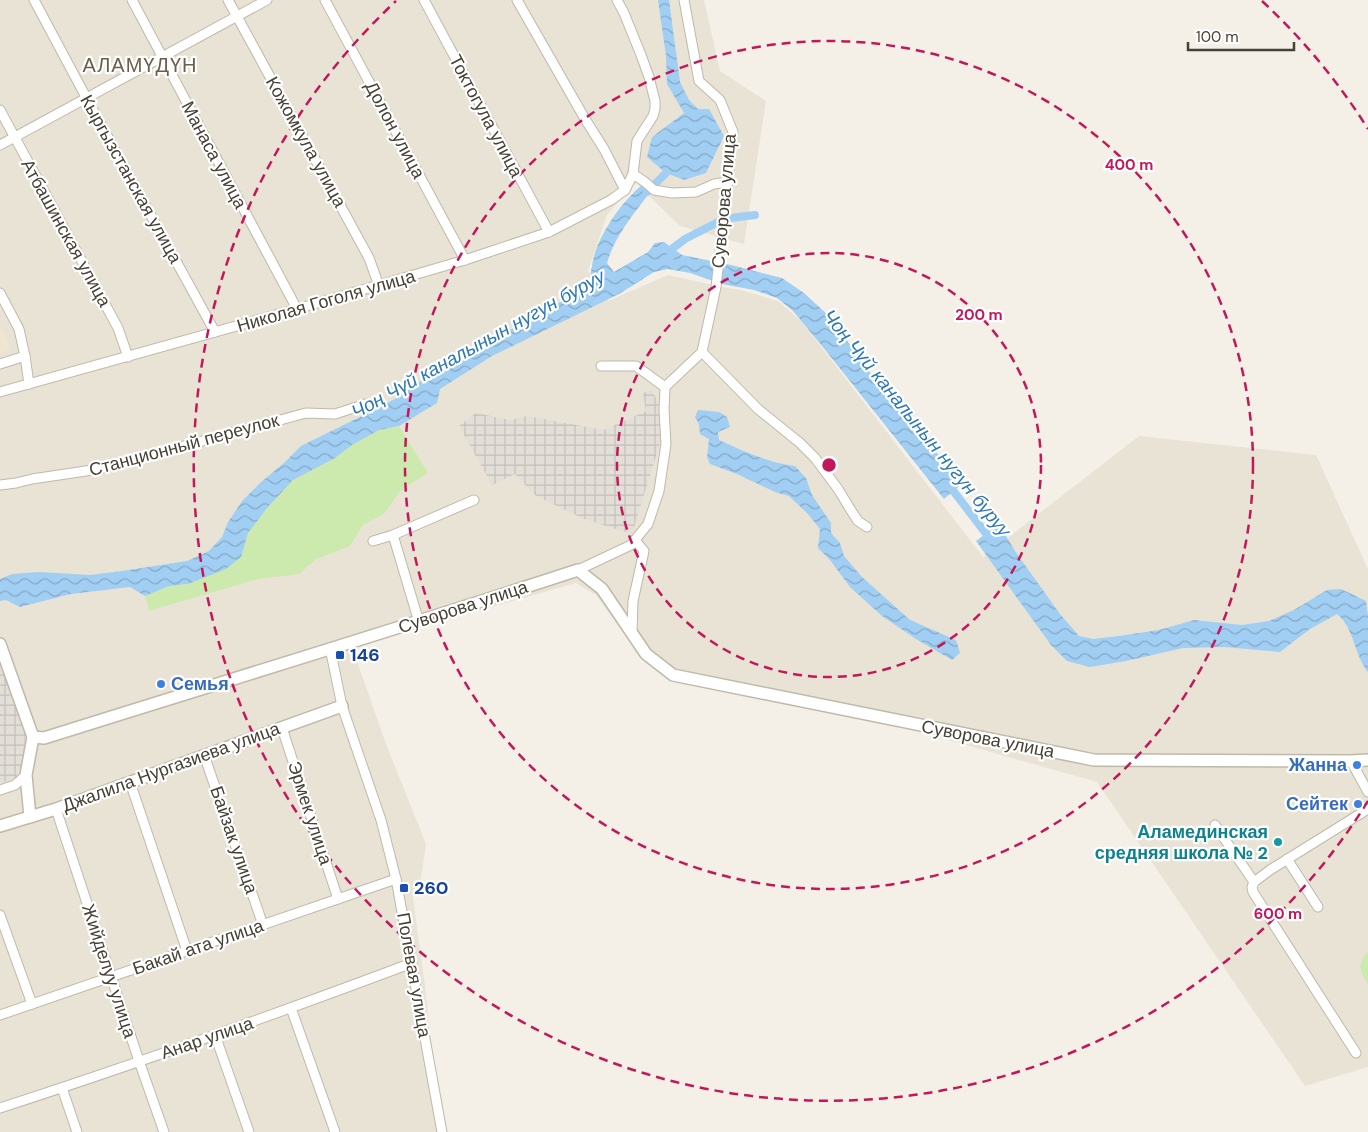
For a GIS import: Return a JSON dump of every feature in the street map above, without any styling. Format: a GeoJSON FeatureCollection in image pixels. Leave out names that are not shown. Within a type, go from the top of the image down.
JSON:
{"type":"FeatureCollection","features":[{"type":"Feature","properties":{"kind":"street","name":"Кыргызстанская улица"},"geometry":{"type":"LineString","coordinates":[[34,0],[215,332]]}},
{"type":"Feature","properties":{"kind":"street","name":"Манаса улица"},"geometry":{"type":"LineString","coordinates":[[132,0],[297,310]]}},
{"type":"Feature","properties":{"kind":"street","name":"Кожомкула улица"},"geometry":{"type":"LineString","coordinates":[[228,0],[368,258],[379,286]]}},
{"type":"Feature","properties":{"kind":"street"},"geometry":{"type":"LineString","coordinates":[[0,145],[267,0]]}},
{"type":"Feature","properties":{"kind":"street","name":"Долон улица"},"geometry":{"type":"LineString","coordinates":[[325,0],[466,260]]}},
{"type":"Feature","properties":{"kind":"street","name":"Токтогула улица"},"geometry":{"type":"LineString","coordinates":[[424,0],[549,232]]}},
{"type":"Feature","properties":{"kind":"street"},"geometry":{"type":"LineString","coordinates":[[518,0],[604,149],[625,190]]}},
{"type":"Feature","properties":{"kind":"street"},"geometry":{"type":"LineString","coordinates":[[617,0],[641,55],[655,102],[655,109],[649,124],[638,141],[633,174],[625,190]]}},
{"type":"Feature","properties":{"kind":"street","name":"Суворова улица"},"geometry":{"type":"LineString","coordinates":[[684,0],[699,81],[720,100],[733,132],[716,287],[702,352]]}},
{"type":"Feature","properties":{"kind":"street","name":"Атбашинская улица"},"geometry":{"type":"LineString","coordinates":[[0,110],[118,328],[128,356]]}},
{"type":"Feature","properties":{"kind":"street"},"geometry":{"type":"LineString","coordinates":[[633,174],[654,190],[672,194],[696,192],[714,184],[728,182]]}},
{"type":"Feature","properties":{"kind":"street","name":"Николая Гоголя улица"},"geometry":{"type":"LineString","coordinates":[[0,392],[297,310],[466,260],[549,232],[611,200],[625,190]]}},
{"type":"Feature","properties":{"kind":"street"},"geometry":{"type":"LineString","coordinates":[[0,293],[19,329],[29,384]]}},
{"type":"Feature","properties":{"kind":"street"},"geometry":{"type":"LineString","coordinates":[[601,366],[636,366],[665,387],[702,352],[758,409],[800,443],[815,458],[855,516],[867,527]]}},
{"type":"Feature","properties":{"kind":"street"},"geometry":{"type":"LineString","coordinates":[[0,364],[25,356]]}},
{"type":"Feature","properties":{"kind":"street","name":"Суворова улица"},"geometry":{"type":"LineString","coordinates":[[33,737],[44,738],[419,622],[578,570],[631,545],[648,524],[659,491],[666,444],[665,387]]}},
{"type":"Feature","properties":{"kind":"street","name":"Станционный переулок"},"geometry":{"type":"LineString","coordinates":[[0,485],[32,478],[99,469],[306,413],[335,414],[366,404]]}},
{"type":"Feature","properties":{"kind":"street"},"geometry":{"type":"LineString","coordinates":[[373,542],[474,500]]}},
{"type":"Feature","properties":{"kind":"street"},"geometry":{"type":"LineString","coordinates":[[394,534],[419,622]]}},
{"type":"Feature","properties":{"kind":"street"},"geometry":{"type":"LineString","coordinates":[[632,632],[634,601],[644,550],[635,540]]}},
{"type":"Feature","properties":{"kind":"street","name":"Суворова улица"},"geometry":{"type":"LineString","coordinates":[[578,570],[602,589],[646,654],[673,675],[1094,760],[1368,760]]}},
{"type":"Feature","properties":{"kind":"street"},"geometry":{"type":"LineString","coordinates":[[0,644],[33,737],[26,775],[30,817]]}},
{"type":"Feature","properties":{"kind":"street","name":"Полевая улица"},"geometry":{"type":"LineString","coordinates":[[330,648],[342,706],[381,820],[396,879],[442,1132]]}},
{"type":"Feature","properties":{"kind":"street","name":"Джалила Нургазиева улица"},"geometry":{"type":"LineString","coordinates":[[0,826],[56,809],[342,706]]}},
{"type":"Feature","properties":{"kind":"street","name":"Эрмек улица"},"geometry":{"type":"LineString","coordinates":[[282,728],[338,899]]}},
{"type":"Feature","properties":{"kind":"street","name":"Байзак улица"},"geometry":{"type":"LineString","coordinates":[[204,755],[263,925]]}},
{"type":"Feature","properties":{"kind":"street"},"geometry":{"type":"LineString","coordinates":[[1351,761],[1368,792]]}},
{"type":"Feature","properties":{"kind":"street"},"geometry":{"type":"LineString","coordinates":[[0,790],[15,785],[26,775]]}},
{"type":"Feature","properties":{"kind":"street"},"geometry":{"type":"LineString","coordinates":[[130,782],[187,951]]}},
{"type":"Feature","properties":{"kind":"street","name":"Жийделуу улица"},"geometry":{"type":"LineString","coordinates":[[56,809],[164,1132]]}},
{"type":"Feature","properties":{"kind":"street"},"geometry":{"type":"LineString","coordinates":[[1356,1054],[1253,892],[1252,886],[1254,882],[1287,859],[1368,809]]}},
{"type":"Feature","properties":{"kind":"street"},"geometry":{"type":"LineString","coordinates":[[1215,825],[1254,882]]}},
{"type":"Feature","properties":{"kind":"street"},"geometry":{"type":"LineString","coordinates":[[1287,859],[1318,907]]}},
{"type":"Feature","properties":{"kind":"street","name":"Бакай ата улица"},"geometry":{"type":"LineString","coordinates":[[0,1015],[396,879]]}},
{"type":"Feature","properties":{"kind":"street"},"geometry":{"type":"LineString","coordinates":[[0,915],[32,1004]]}},
{"type":"Feature","properties":{"kind":"street","name":"Анар улица"},"geometry":{"type":"LineString","coordinates":[[0,1108],[215,1035],[412,963]]}},
{"type":"Feature","properties":{"kind":"street"},"geometry":{"type":"LineString","coordinates":[[291,1008],[335,1132]]}},
{"type":"Feature","properties":{"kind":"street"},"geometry":{"type":"LineString","coordinates":[[215,1035],[249,1132]]}},
{"type":"Feature","properties":{"kind":"street"},"geometry":{"type":"LineString","coordinates":[[62,1088],[77,1132]]}},
{"type":"Feature","properties":{"kind":"shaded area","name":"АЛАМҮДҮН"},"geometry":{"type":"Polygon","coordinates":[[[0,0],[704,0],[720,71],[766,101],[744,244],[680,226],[636,183],[607,215],[588,271],[608,301],[668,275],[741,290],[778,301],[802,322],[983,557],[1139,436],[1316,455],[1368,569],[1368,1067],[1305,1086],[1097,782],[895,725],[673,680],[640,655],[596,595],[576,583],[352,647],[386,744],[426,844],[420,885],[412,891],[433,1061],[447,1132],[0,1132],[0,0]]]}},
{"type":"Feature","properties":{"kind":"shaded area"},"geometry":{"type":"Polygon","coordinates":[[[0,326],[11,348],[0,354],[0,326]]]}},
{"type":"Feature","properties":{"kind":"shaded area"},"geometry":{"type":"Polygon","coordinates":[[[652,390],[659,405],[661,440],[632,534],[584,519],[536,496],[515,474],[492,485],[459,426],[476,413],[510,420],[527,416],[604,430],[646,411],[643,393],[652,390]]]}},
{"type":"Feature","properties":{"kind":"shaded area"},"geometry":{"type":"Polygon","coordinates":[[[0,661],[25,733],[24,762],[15,779],[0,783],[0,661]]]}},
{"type":"Feature","properties":{"kind":"green space"},"geometry":{"type":"Polygon","coordinates":[[[399,426],[428,473],[400,491],[384,514],[363,525],[350,546],[316,559],[299,574],[258,579],[149,611],[145,596],[169,586],[188,584],[241,557],[248,533],[267,508],[293,480],[335,458],[352,445],[379,430],[399,426]]]}},
{"type":"Feature","properties":{"kind":"green space"},"geometry":{"type":"Polygon","coordinates":[[[1368,952],[1368,984],[1360,968],[1368,952]]]}},
{"type":"Feature","properties":{"kind":"water"},"geometry":{"type":"Polygon","coordinates":[[[658,0],[669,0],[680,82],[689,100],[698,109],[709,109],[724,136],[706,173],[684,180],[666,173],[647,157],[652,137],[684,113],[667,84],[666,56],[658,0]]]}},
{"type":"Feature","properties":{"kind":"water"},"geometry":{"type":"Polygon","coordinates":[[[643,184],[651,191],[626,225],[610,253],[607,263],[614,272],[648,252],[655,243],[664,242],[682,255],[782,278],[804,293],[829,316],[884,392],[963,483],[944,499],[793,311],[777,298],[754,290],[722,284],[690,273],[668,269],[654,272],[619,294],[492,356],[440,389],[437,403],[399,426],[379,430],[352,445],[335,458],[293,480],[267,508],[248,533],[241,557],[226,569],[188,584],[169,586],[145,596],[130,587],[71,594],[20,607],[6,600],[0,601],[0,579],[12,574],[39,572],[90,575],[187,561],[209,551],[222,537],[228,522],[243,500],[301,446],[402,395],[428,376],[589,286],[595,252],[601,238],[622,205],[643,184]]]}},
{"type":"Feature","properties":{"kind":"water"},"geometry":{"type":"Polygon","coordinates":[[[698,410],[719,412],[727,417],[730,427],[718,432],[719,440],[766,459],[795,466],[806,478],[812,495],[831,523],[831,533],[840,543],[844,556],[862,577],[910,620],[956,640],[960,653],[952,660],[916,639],[882,616],[850,587],[830,560],[818,548],[820,529],[808,514],[789,496],[775,492],[710,464],[707,457],[709,439],[700,434],[699,424],[695,417],[698,410]]]}},
{"type":"Feature","properties":{"kind":"water"},"geometry":{"type":"Polygon","coordinates":[[[999,524],[1015,551],[1060,614],[1079,636],[1093,639],[1119,636],[1159,630],[1194,620],[1242,625],[1269,621],[1294,610],[1327,590],[1341,589],[1366,601],[1368,616],[1368,672],[1363,665],[1351,634],[1337,614],[1310,629],[1280,652],[1224,647],[1183,648],[1090,667],[1067,661],[1051,645],[976,541],[999,524]]]}},
{"type":"Feature","properties":{"kind":"waterway"},"geometry":{"type":"LineString","coordinates":[[647,192],[666,173]]}},
{"type":"Feature","properties":{"kind":"waterway"},"geometry":{"type":"LineString","coordinates":[[731,218],[755,215]]}},
{"type":"Feature","properties":{"kind":"waterway"},"geometry":{"type":"LineString","coordinates":[[670,257],[673,248],[685,239],[720,221]]}},
{"type":"Feature","properties":{"kind":"waterway","name":"Чоң Чүй каналынын нугун буруу"},"geometry":{"type":"LineString","coordinates":[[948,484],[991,540]]}},
{"type":"Feature","properties":{"kind":"place","name":"146"},"geometry":{"type":"Point","coordinates":[340,655]}},
{"type":"Feature","properties":{"kind":"place","name":"Семья"},"geometry":{"type":"Point","coordinates":[161,684]}},
{"type":"Feature","properties":{"kind":"place","name":"Жанна"},"geometry":{"type":"Point","coordinates":[1357,765]}},
{"type":"Feature","properties":{"kind":"place","name":"Сейтек"},"geometry":{"type":"Point","coordinates":[1358,804]}},
{"type":"Feature","properties":{"kind":"place","name":"Аламединская средняя школа № 2"},"geometry":{"type":"Point","coordinates":[1278,842]}},
{"type":"Feature","properties":{"kind":"place","name":"260"},"geometry":{"type":"Point","coordinates":[404,888]}},
{"type":"Feature","properties":{"kind":"district","name":"АЛАМҮДҮН"},"geometry":{"type":"Point","coordinates":[140,65]}}]}
